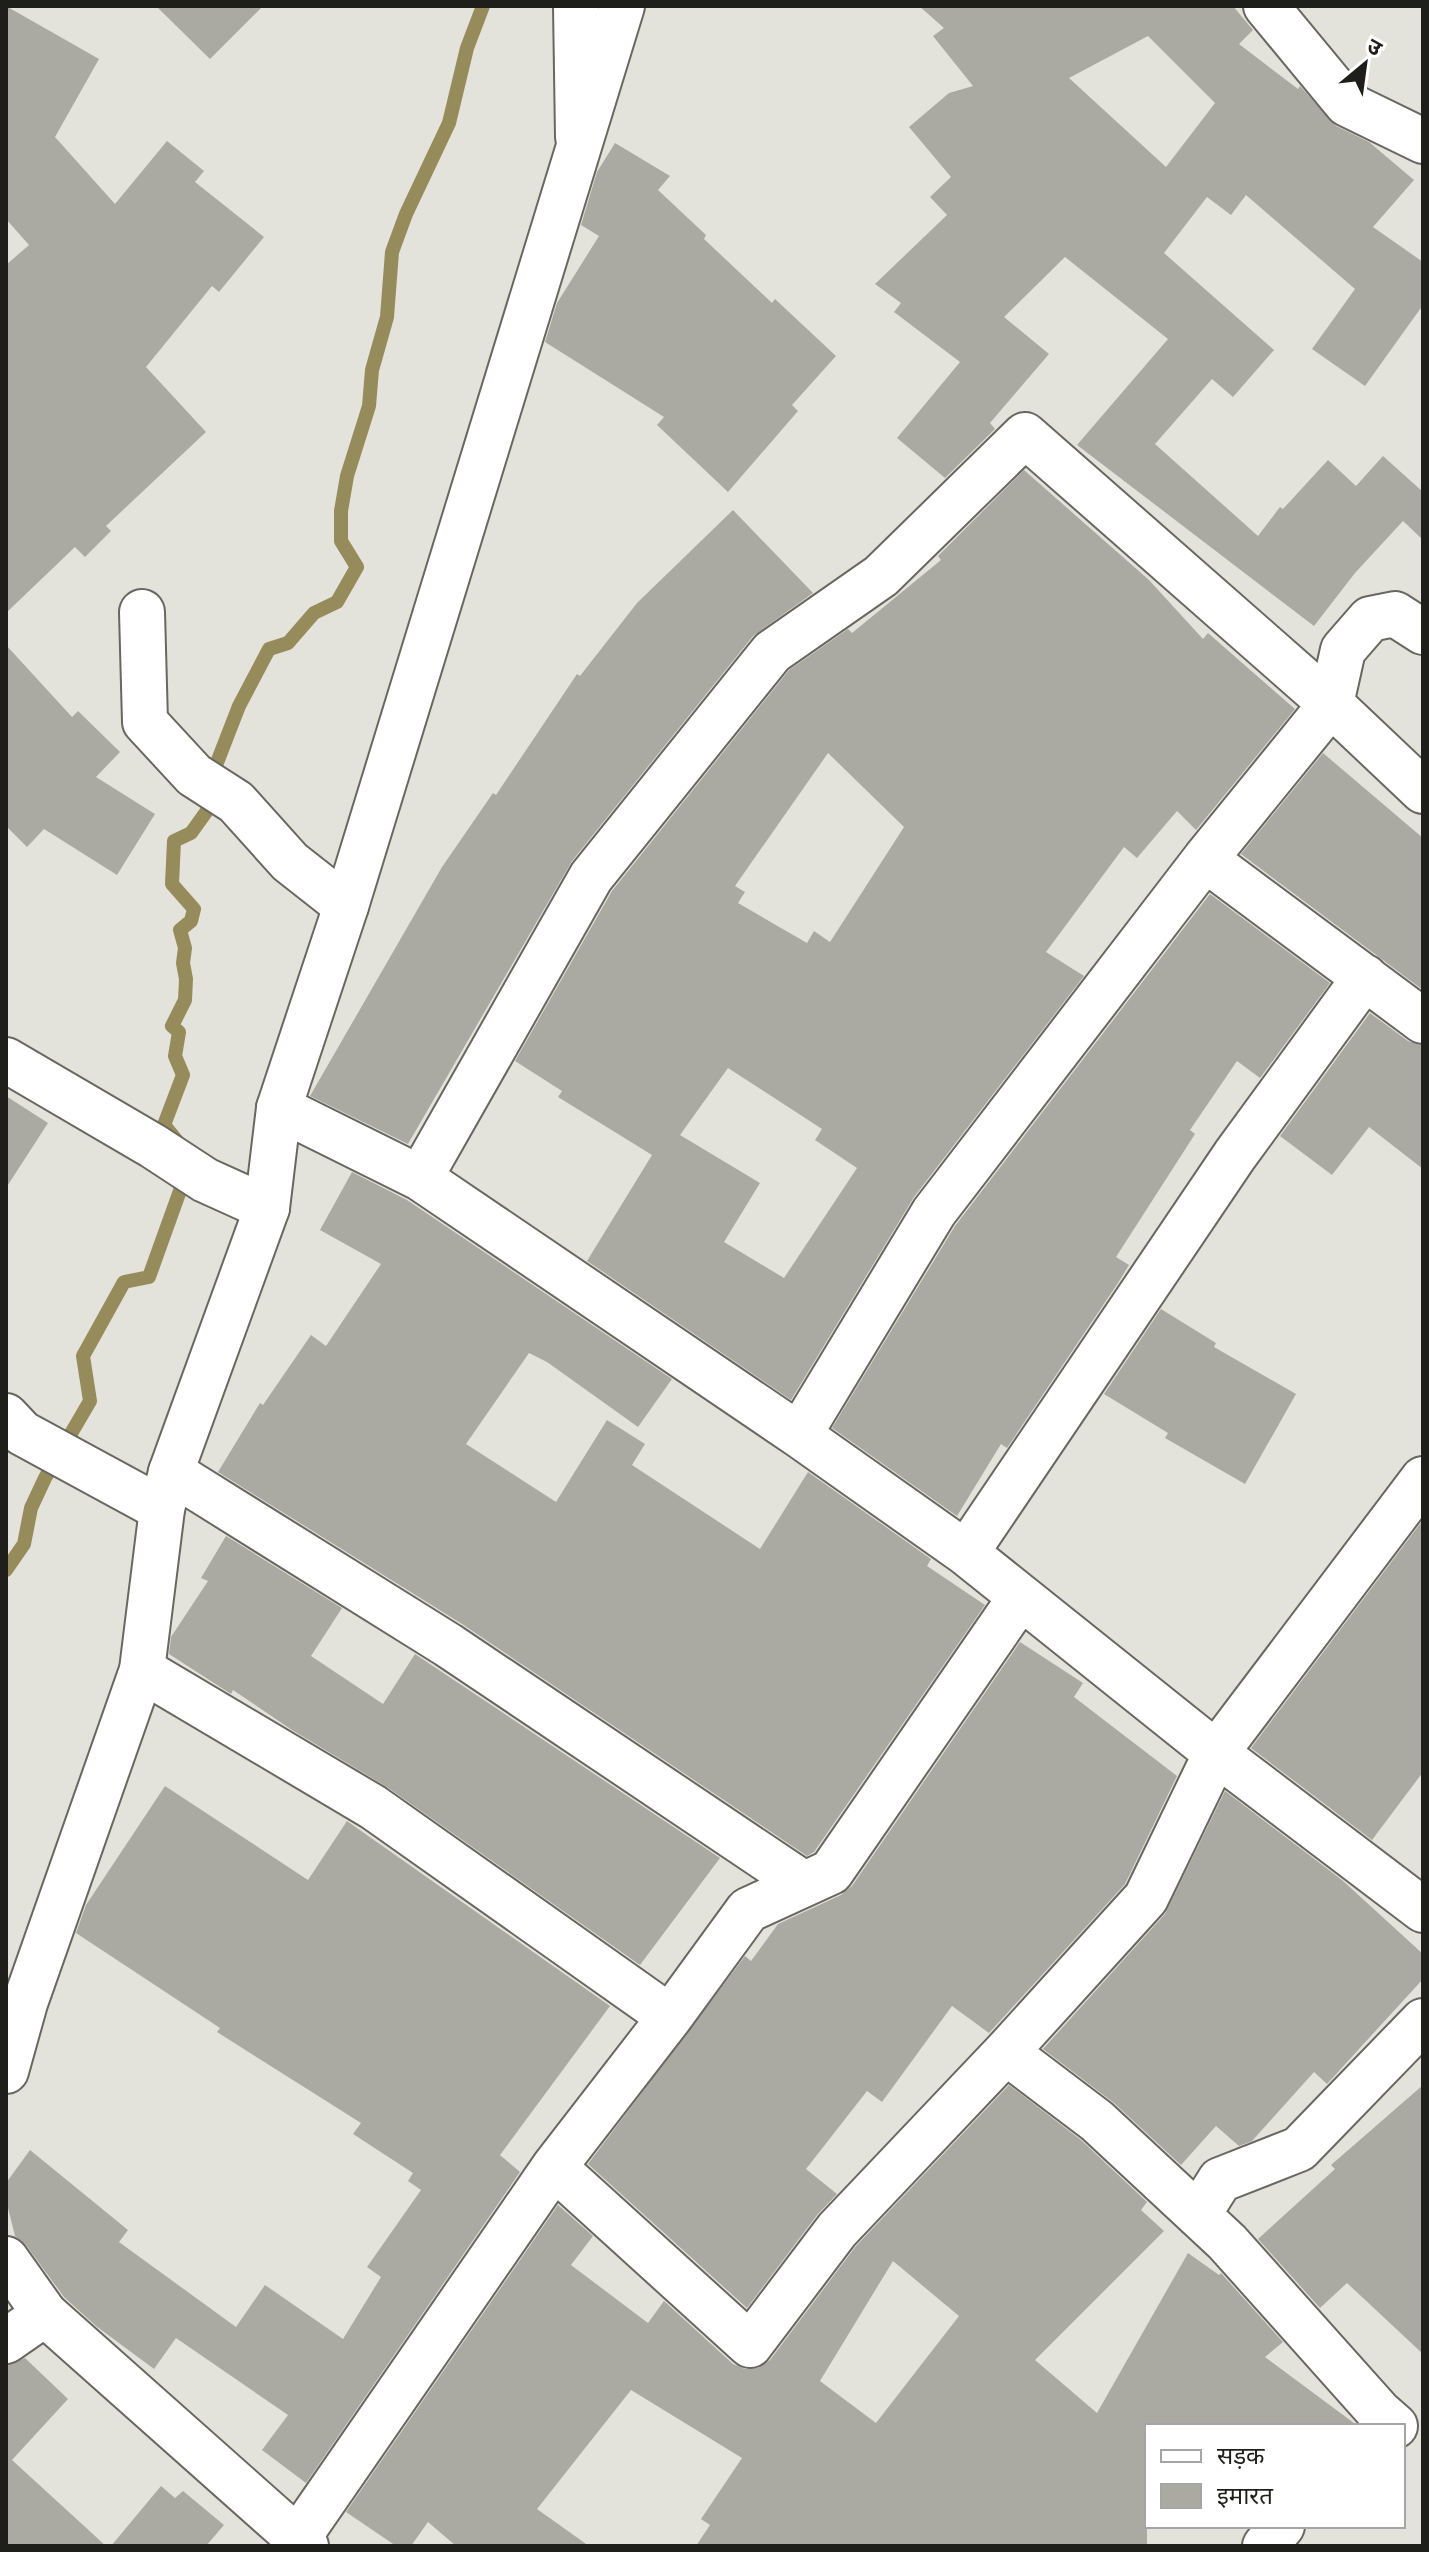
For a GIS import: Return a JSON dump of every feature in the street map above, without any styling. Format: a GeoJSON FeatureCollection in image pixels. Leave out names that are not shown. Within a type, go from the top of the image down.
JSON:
{"type":"FeatureCollection","features":[{"type":"Feature","properties":{"kind":"street"},"geometry":{"type":"LineString","coordinates":[[576,6],[578,147]]}},
{"type":"Feature","properties":{"kind":"street"},"geometry":{"type":"LineString","coordinates":[[6,2071],[16,1992],[142,1670],[167,1490],[267,1208],[279,1108],[346,906],[622,6]]}},
{"type":"Feature","properties":{"kind":"street"},"geometry":{"type":"LineString","coordinates":[[1266,6],[1347,104],[1423,141]]}},
{"type":"Feature","properties":{"kind":"street"},"geometry":{"type":"LineString","coordinates":[[420,1178],[591,877],[762,663],[772,652],[881,576],[1025,435],[1331,704],[1423,791]]}},
{"type":"Feature","properties":{"kind":"street"},"geometry":{"type":"LineString","coordinates":[[142,612],[145,722],[194,775],[236,802],[290,862],[346,906]]}},
{"type":"Feature","properties":{"kind":"street"},"geometry":{"type":"LineString","coordinates":[[799,1435],[934,1212],[1205,859],[1331,704],[1343,650],[1370,619],[1395,614],[1423,632]]}},
{"type":"Feature","properties":{"kind":"street"},"geometry":{"type":"LineString","coordinates":[[1205,859],[1423,1021]]}},
{"type":"Feature","properties":{"kind":"street"},"geometry":{"type":"LineString","coordinates":[[966,1553],[1235,1155],[1365,977]]}},
{"type":"Feature","properties":{"kind":"street"},"geometry":{"type":"LineString","coordinates":[[6,1060],[192,1172],[267,1208]]}},
{"type":"Feature","properties":{"kind":"street"},"geometry":{"type":"LineString","coordinates":[[279,1108],[420,1178],[799,1435],[966,1553],[1216,1753],[1423,1911]]}},
{"type":"Feature","properties":{"kind":"street"},"geometry":{"type":"LineString","coordinates":[[22,1429],[107,1480],[167,1490],[448,1645],[804,1884]]}},
{"type":"Feature","properties":{"kind":"street"},"geometry":{"type":"LineString","coordinates":[[554,2167],[750,2345],[837,2230],[1006,2052],[1146,1898],[1216,1753],[1423,1479]]}},
{"type":"Feature","properties":{"kind":"street"},"geometry":{"type":"LineString","coordinates":[[6,2259],[45,2314],[302,2542],[554,2167],[748,1910],[831,1872],[1020,1598]]}},
{"type":"Feature","properties":{"kind":"street"},"geometry":{"type":"LineString","coordinates":[[142,1670],[373,1807],[670,2017]]}},
{"type":"Feature","properties":{"kind":"street"},"geometry":{"type":"LineString","coordinates":[[1198,2215],[1220,2180],[1299,2149],[1423,2021]]}},
{"type":"Feature","properties":{"kind":"street"},"geometry":{"type":"LineString","coordinates":[[1006,2052],[1097,2121],[1227,2242],[1386,2424]]}},
{"type":"Feature","properties":{"kind":"street"},"geometry":{"type":"LineString","coordinates":[[6,2341],[45,2314]]}},
{"type":"Feature","properties":{"kind":"street"},"geometry":{"type":"LineString","coordinates":[[1405,2437],[1423,2449]]}},
{"type":"Feature","properties":{"kind":"street"},"geometry":{"type":"LineString","coordinates":[[1265,2546],[1280,2528]]}},
{"type":"Feature","properties":{"kind":"building"},"geometry":{"type":"Polygon","coordinates":[[[6,6],[99,59],[55,137],[115,204],[167,141],[204,171],[195,182],[264,237],[219,292],[212,286],[146,367],[206,432],[106,526],[111,531],[85,557],[75,547],[6,613],[6,265],[29,245],[6,219],[6,6]]]}},
{"type":"Feature","properties":{"kind":"building"},"geometry":{"type":"Polygon","coordinates":[[[156,6],[263,6],[210,59],[156,6]]]}},
{"type":"Feature","properties":{"kind":"building"},"geometry":{"type":"Polygon","coordinates":[[[919,6],[1233,6],[1253,30],[1239,44],[1298,89],[1300,86],[1336,126],[1369,142],[1414,180],[1373,227],[1423,262],[1423,305],[1365,386],[1312,349],[1355,289],[1246,195],[1231,215],[1207,197],[1164,253],[1274,350],[1233,397],[1212,379],[1155,444],[1258,536],[1280,507],[1283,509],[1328,460],[1356,486],[1383,456],[1423,492],[1423,540],[1403,521],[1355,573],[1314,626],[1077,445],[1168,339],[1065,257],[1004,317],[1049,354],[990,423],[995,429],[945,478],[897,438],[960,362],[894,312],[901,303],[875,284],[947,215],[930,197],[951,177],[909,127],[949,93],[973,86],[933,36],[944,28],[919,6]],[[1148,36],[1069,78],[1166,167],[1215,103],[1148,36]]]}},
{"type":"Feature","properties":{"kind":"building"},"geometry":{"type":"Polygon","coordinates":[[[615,143],[670,176],[658,190],[706,235],[704,239],[772,303],[775,299],[836,356],[792,405],[798,411],[728,492],[657,425],[664,417],[545,342],[557,303],[599,236],[581,225],[597,172],[615,143]]]}},
{"type":"Feature","properties":{"kind":"building"},"geometry":{"type":"Polygon","coordinates":[[[1024,470],[1149,580],[1203,639],[1208,633],[1295,709],[1196,830],[1177,811],[1137,858],[1124,847],[1046,952],[1084,976],[914,1197],[791,1400],[587,1261],[652,1155],[558,1097],[562,1091],[515,1061],[612,891],[789,670],[848,629],[852,633],[941,560],[938,556],[1024,470]],[[828,753],[735,886],[745,892],[738,903],[807,943],[814,931],[830,942],[904,827],[828,753]],[[728,1068],[680,1135],[760,1183],[724,1242],[784,1278],[857,1168],[815,1140],[822,1129],[728,1068]]]}},
{"type":"Feature","properties":{"kind":"building"},"geometry":{"type":"Polygon","coordinates":[[[733,510],[813,593],[753,636],[572,861],[408,1144],[310,1096],[442,867],[493,793],[496,795],[577,674],[580,676],[637,603],[733,510]]]}},
{"type":"Feature","properties":{"kind":"building"},"geometry":{"type":"Polygon","coordinates":[[[6,645],[72,717],[78,711],[120,752],[96,777],[155,814],[117,875],[44,829],[27,847],[6,826],[6,645]]]}},
{"type":"Feature","properties":{"kind":"building"},"geometry":{"type":"Polygon","coordinates":[[[1323,753],[1423,838],[1423,990],[1241,854],[1323,753]]]}},
{"type":"Feature","properties":{"kind":"building"},"geometry":{"type":"Polygon","coordinates":[[[1210,894],[1330,983],[1260,1078],[1237,1061],[1190,1130],[1195,1134],[1116,1257],[1129,1265],[1118,1283],[1007,1448],[1001,1444],[957,1516],[832,1428],[955,1226],[1210,894]]]}},
{"type":"Feature","properties":{"kind":"building"},"geometry":{"type":"Polygon","coordinates":[[[1370,1013],[1408,1041],[1423,1046],[1423,1169],[1369,1127],[1332,1175],[1280,1136],[1370,1013]]]}},
{"type":"Feature","properties":{"kind":"building"},"geometry":{"type":"Polygon","coordinates":[[[6,1096],[48,1123],[6,1188],[6,1096]]]}},
{"type":"Feature","properties":{"kind":"building"},"geometry":{"type":"Polygon","coordinates":[[[352,1172],[407,1200],[672,1379],[638,1427],[547,1362],[529,1353],[466,1444],[556,1502],[607,1420],[645,1444],[632,1465],[760,1549],[808,1472],[931,1559],[927,1566],[985,1605],[814,1852],[807,1856],[462,1624],[218,1472],[260,1403],[263,1405],[311,1335],[326,1346],[381,1264],[320,1230],[352,1172]]]}},
{"type":"Feature","properties":{"kind":"building"},"geometry":{"type":"Polygon","coordinates":[[[1161,1309],[1216,1343],[1214,1347],[1296,1394],[1245,1484],[1165,1438],[1168,1433],[1104,1394],[1161,1309]]]}},
{"type":"Feature","properties":{"kind":"building"},"geometry":{"type":"Polygon","coordinates":[[[1423,1520],[1423,1772],[1372,1840],[1251,1748],[1423,1520]]]}},
{"type":"Feature","properties":{"kind":"building"},"geometry":{"type":"Polygon","coordinates":[[[226,1536],[342,1608],[311,1656],[383,1704],[415,1654],[720,1858],[640,1965],[387,1787],[292,1730],[233,1690],[231,1694],[169,1654],[171,1637],[208,1581],[201,1578],[226,1536]]]}},
{"type":"Feature","properties":{"kind":"building"},"geometry":{"type":"Polygon","coordinates":[[[1020,1642],[1083,1683],[1074,1697],[1177,1776],[1125,1884],[989,2033],[952,2006],[882,2102],[867,2091],[806,2169],[837,2194],[817,2215],[747,2308],[588,2164],[745,1956],[751,1961],[778,1924],[841,1895],[852,1886],[1020,1642]]]}},
{"type":"Feature","properties":{"kind":"building"},"geometry":{"type":"Polygon","coordinates":[[[165,1786],[308,1880],[347,1821],[610,2006],[500,2155],[520,2172],[306,2483],[262,2450],[288,2415],[176,2338],[154,2369],[96,2326],[64,2297],[26,2245],[15,2236],[6,2200],[6,2183],[30,2150],[128,2230],[119,2242],[236,2327],[265,2285],[343,2339],[381,2277],[367,2267],[421,2190],[408,2181],[413,2173],[353,2134],[361,2123],[217,2032],[220,2028],[76,1933],[86,1905],[165,1786]]]}},
{"type":"Feature","properties":{"kind":"building"},"geometry":{"type":"Polygon","coordinates":[[[1225,1791],[1342,1880],[1423,1954],[1423,1979],[1327,2084],[1314,2072],[1252,2141],[1239,2146],[1216,2126],[1181,2165],[1114,2103],[1043,2049],[1165,1914],[1225,1791]]]}},
{"type":"Feature","properties":{"kind":"building"},"geometry":{"type":"Polygon","coordinates":[[[1009,2085],[1081,2140],[1147,2202],[1141,2210],[1164,2231],[1035,2360],[1097,2413],[1188,2253],[1219,2275],[1221,2273],[1283,2342],[1265,2357],[1355,2424],[1145,2424],[1147,2546],[696,2546],[710,2525],[701,2519],[742,2458],[631,2390],[537,2509],[589,2546],[456,2546],[428,2522],[411,2546],[396,2546],[346,2512],[558,2205],[593,2236],[571,2265],[648,2323],[664,2301],[733,2364],[745,2369],[758,2368],[770,2360],[856,2246],[1009,2085]],[[893,2261],[820,2381],[876,2423],[959,2316],[893,2261]]]}},
{"type":"Feature","properties":{"kind":"building"},"geometry":{"type":"Polygon","coordinates":[[[1423,2085],[1423,2354],[1347,2283],[1320,2308],[1258,2239],[1335,2169],[1331,2165],[1423,2085]]]}},
{"type":"Feature","properties":{"kind":"building"},"geometry":{"type":"Polygon","coordinates":[[[25,2358],[68,2399],[12,2460],[106,2546],[6,2546],[6,2366],[25,2358]]]}},
{"type":"Feature","properties":{"kind":"building"},"geometry":{"type":"Polygon","coordinates":[[[161,2486],[175,2498],[183,2491],[224,2525],[206,2546],[111,2546],[161,2486]]]}},
{"type":"Feature","properties":{"kind":"waterway"},"geometry":{"type":"LineString","coordinates":[[177,1141],[164,1125],[183,1075],[175,1056],[179,1032],[172,1026],[185,1000],[185,948],[180,930],[191,921],[194,909],[172,884],[174,841],[191,833],[209,808],[213,773],[239,706],[269,649],[288,643],[314,613],[337,602],[357,567],[341,541],[341,511],[347,476],[369,406],[372,370],[387,317],[392,252],[406,214],[449,123],[467,48],[483,6]]}},
{"type":"Feature","properties":{"kind":"waterway"},"geometry":{"type":"LineString","coordinates":[[6,1570],[24,1544],[31,1508],[45,1478],[90,1401],[83,1356],[124,1282],[149,1277],[186,1174]]}}]}
